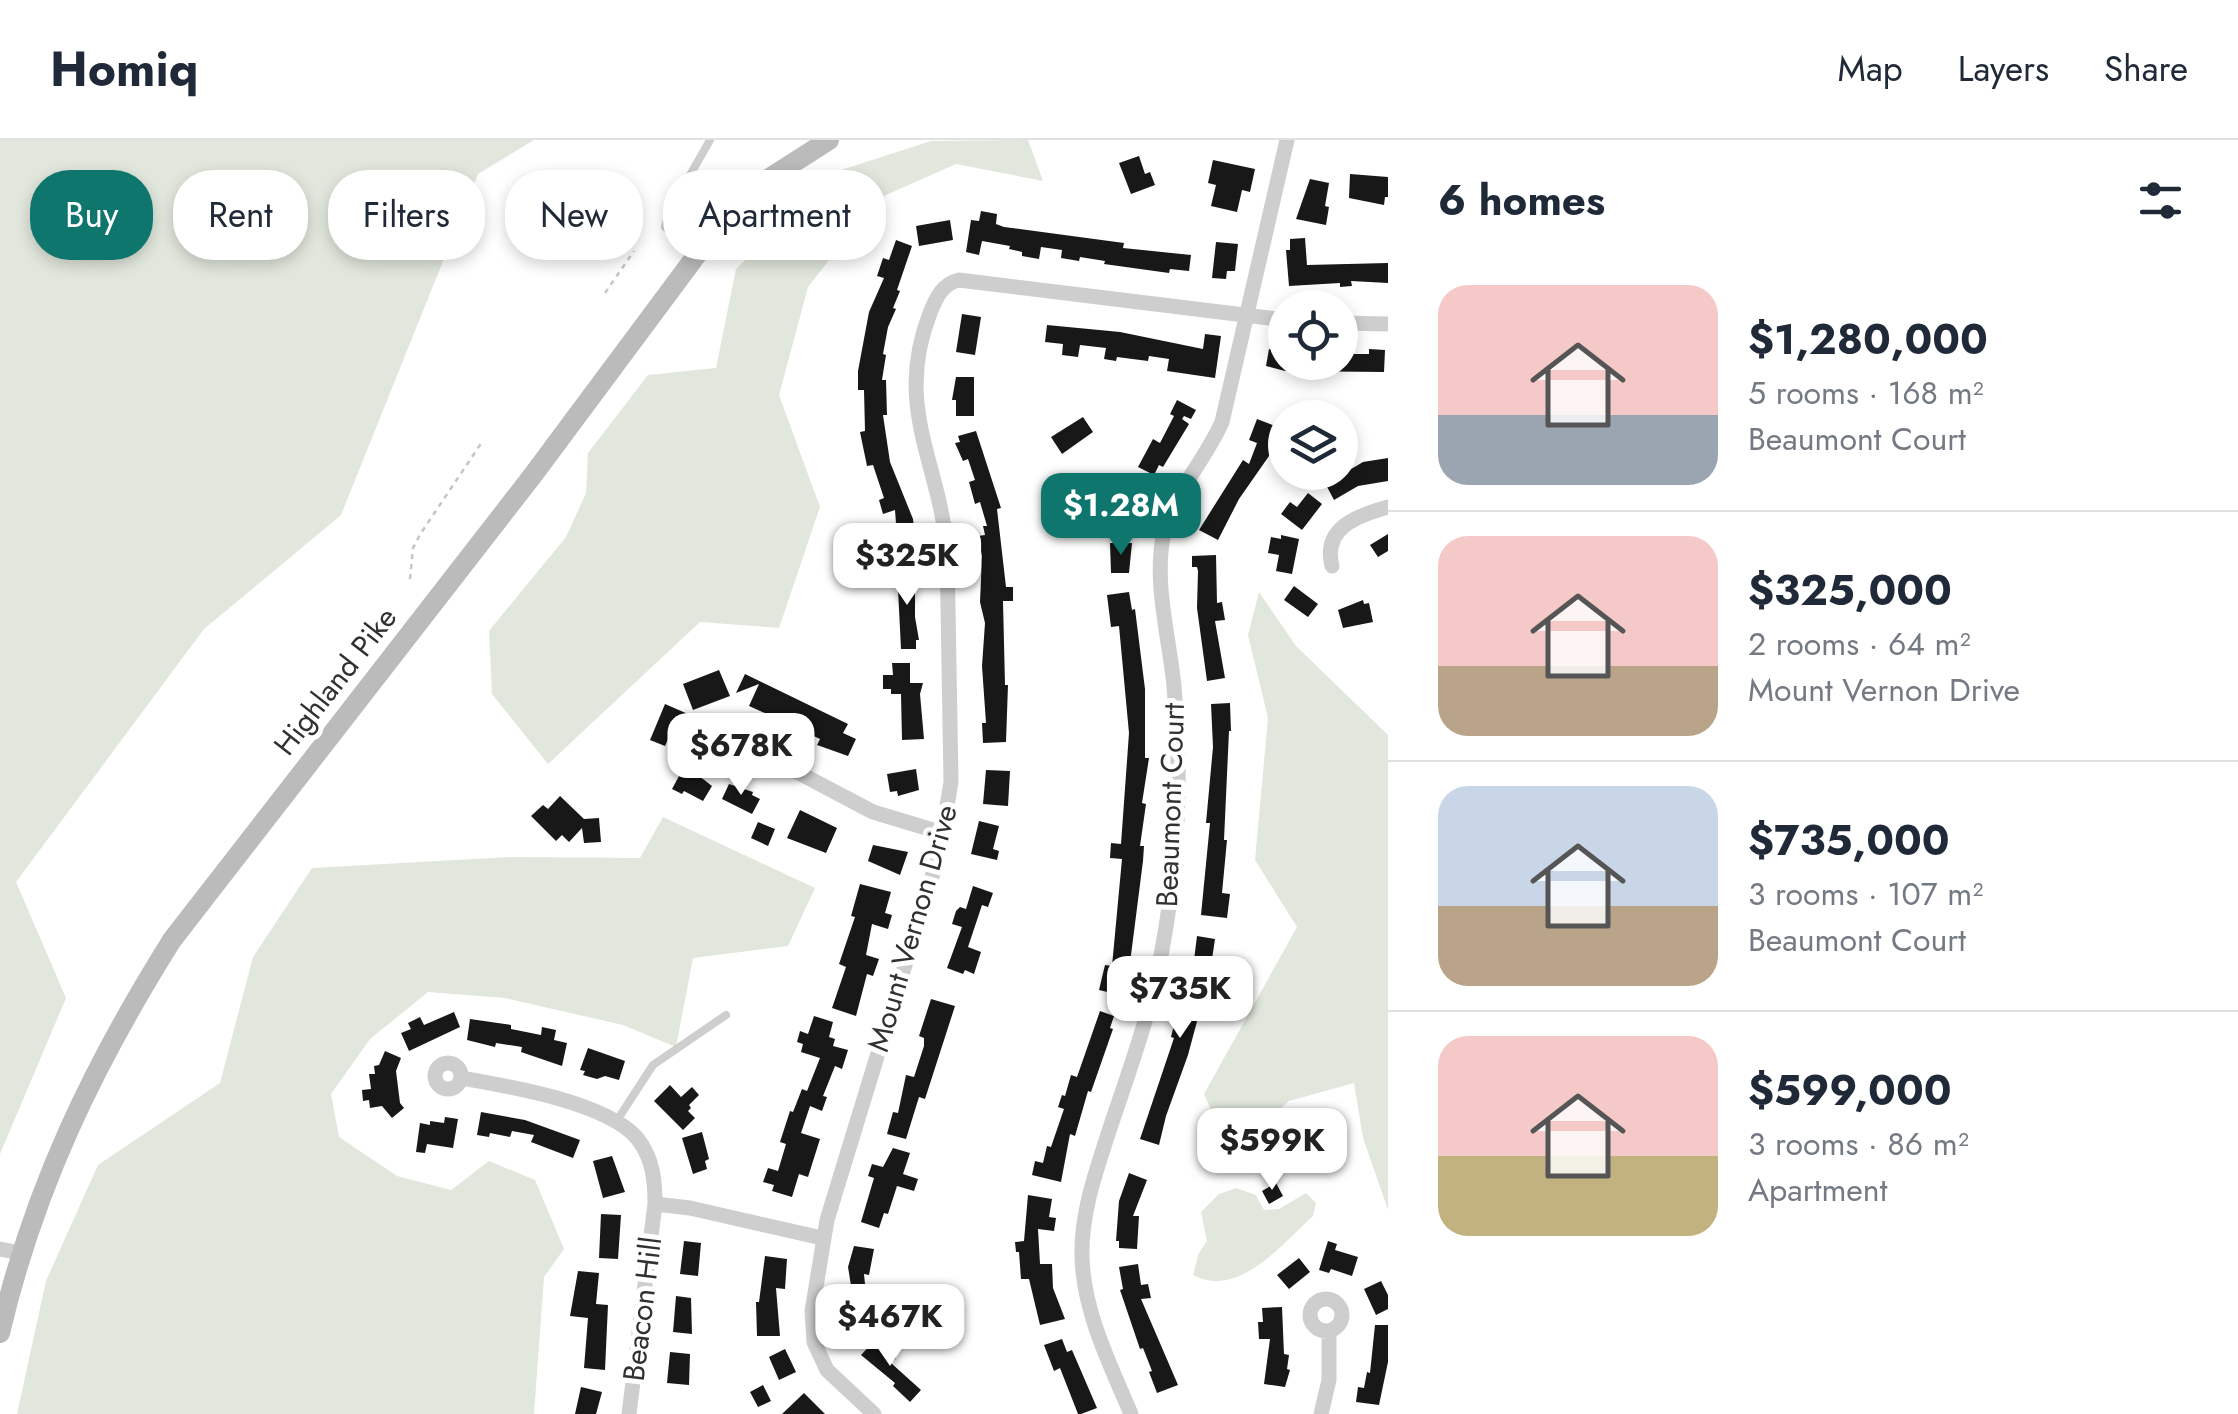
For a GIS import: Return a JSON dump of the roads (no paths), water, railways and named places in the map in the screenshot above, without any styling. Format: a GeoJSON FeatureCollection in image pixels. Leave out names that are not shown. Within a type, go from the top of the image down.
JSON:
{"type":"FeatureCollection","features":[{"type":"Feature","properties":{"kind":"main road","name":"Highland Pike"},"geometry":{"type":"LineString","coordinates":[[782,170],[829,140]]}},
{"type":"Feature","properties":{"kind":"main road","name":"Highland Pike"},"geometry":{"type":"LineString","coordinates":[[0,1333],[10,1251],[124,1015],[172,940],[522,490],[693,260]]}},
{"type":"Feature","properties":{"kind":"street","name":"Beaumont Court"},"geometry":{"type":"LineString","coordinates":[[1130,1414],[1089,1306],[1082,1254],[1084,1219],[1092,1185],[1146,1017],[1168,913],[1178,758],[1161,548],[1172,508],[1209,452],[1222,422],[1287,140]]}},
{"type":"Feature","properties":{"kind":"street","name":"Mount Vernon Drive"},"geometry":{"type":"LineString","coordinates":[[874,1414],[827,1370],[814,1342],[812,1311],[822,1238],[943,834],[951,782],[947,548],[944,516],[920,434],[914,376],[923,330],[942,289],[951,282],[972,280],[1268,318]]}},
{"type":"Feature","properties":{"kind":"street"},"geometry":{"type":"LineString","coordinates":[[1358,323],[1388,324]]}},
{"type":"Feature","properties":{"kind":"street"},"geometry":{"type":"LineString","coordinates":[[1332,566],[1330,546],[1338,530],[1348,522],[1388,507]]}},
{"type":"Feature","properties":{"kind":"street"},"geometry":{"type":"LineString","coordinates":[[744,744],[873,812],[943,834]]}},
{"type":"Feature","properties":{"kind":"street","name":"Beacon Hill"},"geometry":{"type":"LineString","coordinates":[[461,1078],[521,1088],[616,1122],[645,1150],[655,1182],[654,1204],[629,1414]]}},
{"type":"Feature","properties":{"kind":"street","name":"Beacon Hill"},"geometry":{"type":"LineString","coordinates":[[654,1204],[690,1208],[822,1238]]}},
{"type":"Feature","properties":{"kind":"street"},"geometry":{"type":"LineString","coordinates":[[1321,1414],[1329,1380],[1328,1331]]}},
{"type":"Feature","properties":{"kind":"lane"},"geometry":{"type":"LineString","coordinates":[[693,170],[710,140]]}},
{"type":"Feature","properties":{"kind":"lane"},"geometry":{"type":"LineString","coordinates":[[616,1122],[653,1065],[726,1015]]}}]}
